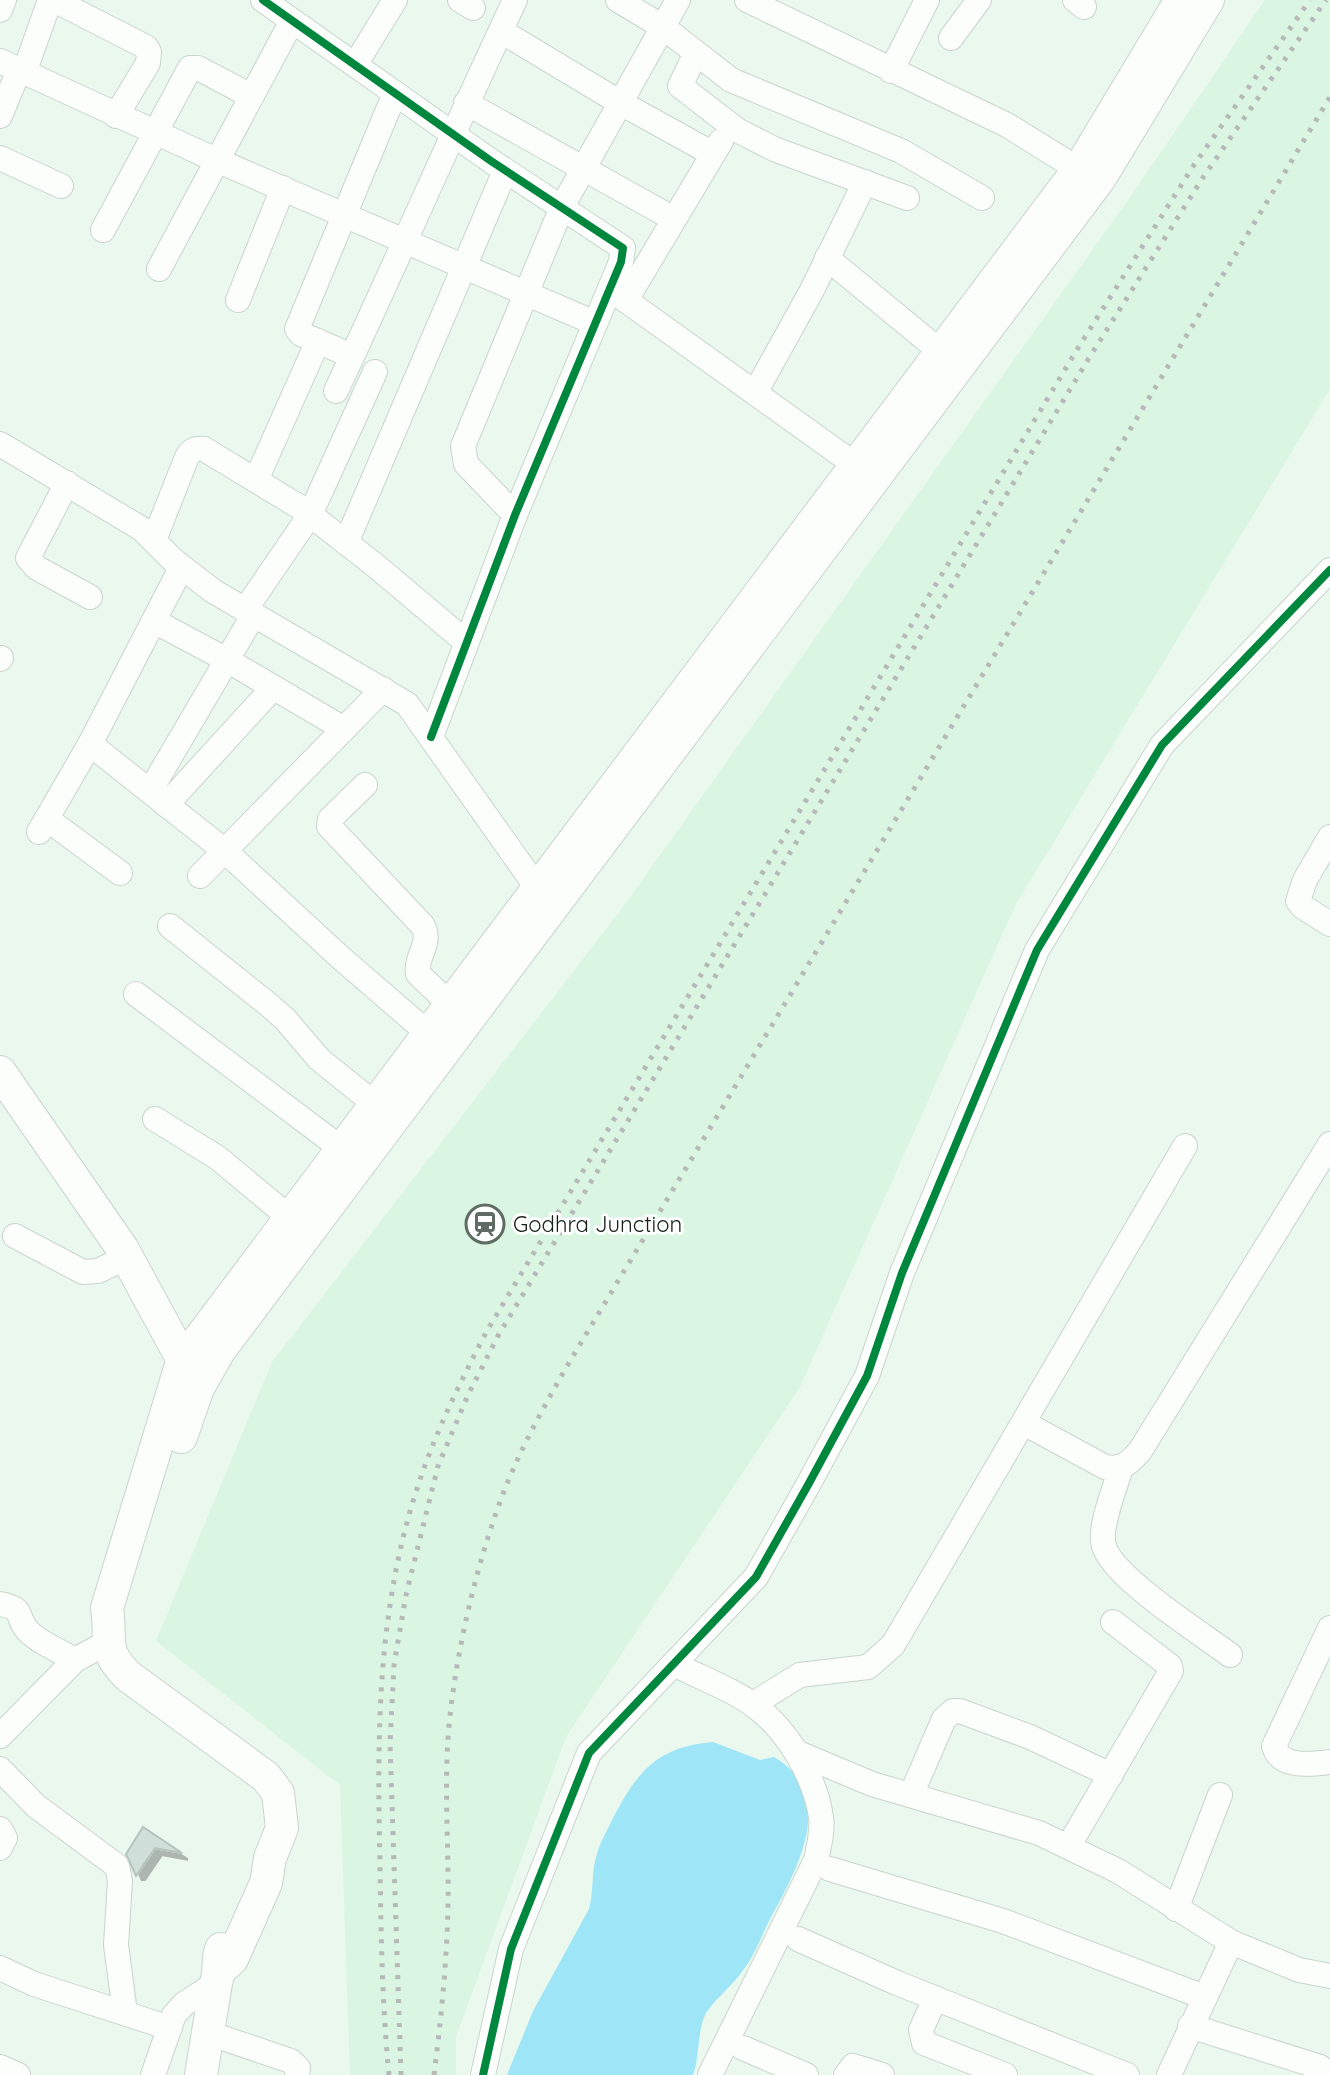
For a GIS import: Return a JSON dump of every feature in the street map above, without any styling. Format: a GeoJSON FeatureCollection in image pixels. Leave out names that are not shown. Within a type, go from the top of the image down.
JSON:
{"type":"FeatureCollection","features":[{"type":"Feature","properties":{"kind":"main road"},"geometry":{"type":"LineString","coordinates":[[865,472],[941,352],[1078,169],[1198,1]]}},
{"type":"Feature","properties":{"kind":"main road"},"geometry":{"type":"LineString","coordinates":[[211,1343],[865,472],[1100,178],[1198,1]]}},
{"type":"Feature","properties":{"kind":"main road"},"geometry":{"type":"LineString","coordinates":[[201,2075],[218,1976],[232,1959],[266,1883],[270,1858],[282,1828],[278,1793],[266,1777],[128,1676],[113,1661],[107,1608],[190,1375],[290,1218],[451,1005],[547,896]]}},
{"type":"Feature","properties":{"kind":"main road"},"geometry":{"type":"LineString","coordinates":[[0,1072],[127,1257],[190,1375]]}},
{"type":"Feature","properties":{"kind":"main road"},"geometry":{"type":"LineString","coordinates":[[150,1301],[211,1343]]}},
{"type":"Feature","properties":{"kind":"street"},"geometry":{"type":"LineString","coordinates":[[0,10],[4,0]]}},
{"type":"Feature","properties":{"kind":"street"},"geometry":{"type":"LineString","coordinates":[[0,116],[14,68],[52,0],[146,47],[149,52],[148,63],[116,116]]}},
{"type":"Feature","properties":{"kind":"street"},"geometry":{"type":"LineString","coordinates":[[263,0],[505,171],[623,248],[618,294]]}},
{"type":"Feature","properties":{"kind":"street"},"geometry":{"type":"LineString","coordinates":[[355,65],[395,0]]}},
{"type":"Feature","properties":{"kind":"street"},"geometry":{"type":"LineString","coordinates":[[336,391],[406,241],[451,133],[515,0]]}},
{"type":"Feature","properties":{"kind":"street"},"geometry":{"type":"LineString","coordinates":[[618,0],[663,27],[731,80],[901,151],[982,198]]}},
{"type":"Feature","properties":{"kind":"street"},"geometry":{"type":"LineString","coordinates":[[515,515],[466,464],[463,446],[562,207],[678,0]]}},
{"type":"Feature","properties":{"kind":"street"},"geometry":{"type":"LineString","coordinates":[[747,0],[1007,125],[1078,169]]}},
{"type":"Feature","properties":{"kind":"street"},"geometry":{"type":"LineString","coordinates":[[891,71],[927,0]]}},
{"type":"Feature","properties":{"kind":"street"},"geometry":{"type":"LineString","coordinates":[[951,38],[979,0]]}},
{"type":"Feature","properties":{"kind":"street"},"geometry":{"type":"LineString","coordinates":[[159,269],[292,21]]}},
{"type":"Feature","properties":{"kind":"street"},"geometry":{"type":"LineString","coordinates":[[501,31],[713,154]]}},
{"type":"Feature","properties":{"kind":"street"},"geometry":{"type":"LineString","coordinates":[[696,53],[680,86],[730,125],[774,149],[907,198]]}},
{"type":"Feature","properties":{"kind":"street"},"geometry":{"type":"LineString","coordinates":[[103,230],[193,66],[251,96]]}},
{"type":"Feature","properties":{"kind":"street"},"geometry":{"type":"LineString","coordinates":[[14,68],[216,160],[595,323]]}},
{"type":"Feature","properties":{"kind":"street"},"geometry":{"type":"LineString","coordinates":[[352,356],[297,329],[395,93]]}},
{"type":"Feature","properties":{"kind":"street"},"geometry":{"type":"LineString","coordinates":[[466,103],[674,219]]}},
{"type":"Feature","properties":{"kind":"street"},"geometry":{"type":"LineString","coordinates":[[431,737],[515,515],[595,323],[674,219],[730,125]]}},
{"type":"Feature","properties":{"kind":"street"},"geometry":{"type":"LineString","coordinates":[[0,158],[61,186]]}},
{"type":"Feature","properties":{"kind":"street"},"geometry":{"type":"LineString","coordinates":[[346,543],[505,171]]}},
{"type":"Feature","properties":{"kind":"street"},"geometry":{"type":"LineString","coordinates":[[755,393],[865,182]]}},
{"type":"Feature","properties":{"kind":"street"},"geometry":{"type":"LineString","coordinates":[[238,300],[283,188]]}},
{"type":"Feature","properties":{"kind":"street"},"geometry":{"type":"LineString","coordinates":[[827,258],[941,352]]}},
{"type":"Feature","properties":{"kind":"street"},"geometry":{"type":"LineString","coordinates":[[618,294],[865,472]]}},
{"type":"Feature","properties":{"kind":"street"},"geometry":{"type":"LineString","coordinates":[[256,480],[318,341]]}},
{"type":"Feature","properties":{"kind":"street"},"geometry":{"type":"LineString","coordinates":[[158,798],[250,612],[310,515],[375,372]]}},
{"type":"Feature","properties":{"kind":"street"},"geometry":{"type":"LineString","coordinates":[[0,444],[142,529],[203,585],[407,704],[547,896]]}},
{"type":"Feature","properties":{"kind":"street"},"geometry":{"type":"LineString","coordinates":[[154,540],[190,451],[204,449],[310,515],[466,642]]}},
{"type":"Feature","properties":{"kind":"street"},"geometry":{"type":"LineString","coordinates":[[67,483],[28,558],[37,568],[90,597]]}},
{"type":"Feature","properties":{"kind":"street"},"geometry":{"type":"LineString","coordinates":[[120,873],[43,825],[90,744],[181,568]]}},
{"type":"Feature","properties":{"kind":"street"},"geometry":{"type":"LineString","coordinates":[[483,2075],[511,1949],[589,1753],[756,1577],[867,1376],[902,1273],[1037,950],[1162,745],[1330,570]]}},
{"type":"Feature","properties":{"kind":"street"},"geometry":{"type":"LineString","coordinates":[[154,621],[344,729]]}},
{"type":"Feature","properties":{"kind":"street"},"geometry":{"type":"LineString","coordinates":[[158,798],[273,688]]}},
{"type":"Feature","properties":{"kind":"street"},"geometry":{"type":"LineString","coordinates":[[200,876],[383,689]]}},
{"type":"Feature","properties":{"kind":"street"},"geometry":{"type":"LineString","coordinates":[[90,744],[225,851],[429,1034]]}},
{"type":"Feature","properties":{"kind":"street"},"geometry":{"type":"LineString","coordinates":[[365,785],[330,819],[329,826],[423,926],[426,941],[417,969],[451,1005]]}},
{"type":"Feature","properties":{"kind":"street"},"geometry":{"type":"LineString","coordinates":[[1330,837],[1305,880],[1298,901],[1330,924]]}},
{"type":"Feature","properties":{"kind":"street"},"geometry":{"type":"LineString","coordinates":[[170,926],[269,1005],[285,1019],[311,1052],[376,1105]]}},
{"type":"Feature","properties":{"kind":"street"},"geometry":{"type":"LineString","coordinates":[[136,994],[342,1149]]}},
{"type":"Feature","properties":{"kind":"street"},"geometry":{"type":"LineString","coordinates":[[155,1119],[218,1158],[290,1218]]}},
{"type":"Feature","properties":{"kind":"street"},"geometry":{"type":"LineString","coordinates":[[1230,1655],[1136,1585],[1110,1559],[1103,1544],[1105,1525],[1121,1467],[1140,1451],[1330,1144]]}},
{"type":"Feature","properties":{"kind":"street"},"geometry":{"type":"LineString","coordinates":[[753,1704],[800,1675],[868,1667],[893,1645],[1185,1146]]}},
{"type":"Feature","properties":{"kind":"street"},"geometry":{"type":"LineString","coordinates":[[15,1236],[83,1272],[98,1271],[127,1257]]}},
{"type":"Feature","properties":{"kind":"street"},"geometry":{"type":"LineString","coordinates":[[1024,1423],[1105,1467],[1121,1467]]}},
{"type":"Feature","properties":{"kind":"street"},"geometry":{"type":"LineString","coordinates":[[0,1604],[15,1607],[27,1631],[75,1660]]}},
{"type":"Feature","properties":{"kind":"street"},"geometry":{"type":"LineString","coordinates":[[1068,1847],[1171,1671],[1170,1666],[1113,1622]]}},
{"type":"Feature","properties":{"kind":"street"},"geometry":{"type":"LineString","coordinates":[[1330,1628],[1274,1746],[1279,1757],[1288,1761],[1330,1762]]}},
{"type":"Feature","properties":{"kind":"street"},"geometry":{"type":"LineString","coordinates":[[0,1736],[75,1660],[109,1634]]}},
{"type":"Feature","properties":{"kind":"street"},"geometry":{"type":"LineString","coordinates":[[674,1664],[753,1704],[768,1716],[796,1752],[816,1796],[821,1819],[821,1841],[816,1860],[710,2075]]}},
{"type":"Feature","properties":{"kind":"street"},"geometry":{"type":"LineString","coordinates":[[911,1795],[944,1719],[953,1711],[1030,1737],[1111,1775]]}},
{"type":"Feature","properties":{"kind":"street"},"geometry":{"type":"LineString","coordinates":[[796,1752],[872,1784],[1039,1833],[1118,1871],[1231,1942],[1299,1970],[1330,1976]]}},
{"type":"Feature","properties":{"kind":"street"},"geometry":{"type":"LineString","coordinates":[[0,1769],[36,1806],[117,1866],[120,1881],[116,1945],[125,2013]]}},
{"type":"Feature","properties":{"kind":"street"},"geometry":{"type":"LineString","coordinates":[[1176,1909],[1220,1795]]}},
{"type":"Feature","properties":{"kind":"street"},"geometry":{"type":"LineString","coordinates":[[0,1829],[5,1838],[0,1848]]}},
{"type":"Feature","properties":{"kind":"street"},"geometry":{"type":"LineString","coordinates":[[830,1869],[1003,1921],[1204,1997]]}},
{"type":"Feature","properties":{"kind":"street"},"geometry":{"type":"LineString","coordinates":[[798,1939],[1127,2075]]}},
{"type":"Feature","properties":{"kind":"street"},"geometry":{"type":"LineString","coordinates":[[1169,2075],[1231,1942]]}},
{"type":"Feature","properties":{"kind":"street"},"geometry":{"type":"LineString","coordinates":[[0,1968],[34,1984],[170,2028]]}},
{"type":"Feature","properties":{"kind":"street"},"geometry":{"type":"LineString","coordinates":[[153,2075],[174,2015],[218,1976]]}},
{"type":"Feature","properties":{"kind":"street"},"geometry":{"type":"LineString","coordinates":[[935,1998],[921,2030],[924,2043],[1005,2075]]}},
{"type":"Feature","properties":{"kind":"street"},"geometry":{"type":"LineString","coordinates":[[1190,2026],[1320,2067],[1326,2075]]}},
{"type":"Feature","properties":{"kind":"street"},"geometry":{"type":"LineString","coordinates":[[208,2033],[291,2061],[298,2068],[297,2075]]}},
{"type":"Feature","properties":{"kind":"street"},"geometry":{"type":"LineString","coordinates":[[743,2048],[806,2075]]}},
{"type":"Feature","properties":{"kind":"street"},"geometry":{"type":"LineString","coordinates":[[846,2075],[853,2066],[882,2075]]}},
{"type":"Feature","properties":{"kind":"street"},"geometry":{"type":"LineString","coordinates":[[0,2067],[18,2075]]}},
{"type":"Feature","properties":{"kind":"shaded area"},"geometry":{"type":"Polygon","coordinates":[[[1265,0],[1330,0],[1330,389],[1016,904],[800,1387],[566,1737],[456,2037],[456,2075],[350,2075],[340,1785],[156,1641],[272,1362],[623,907],[1135,190],[1265,0]]]}},
{"type":"Feature","properties":{"kind":"water"},"geometry":{"type":"Polygon","coordinates":[[[713,1742],[760,1760],[774,1757],[794,1773],[805,1791],[808,1812],[800,1856],[754,1954],[705,2015],[693,2075],[507,2075],[533,2011],[589,1909],[598,1850],[630,1788],[650,1765],[663,1756],[693,1745],[713,1742]]]}},
{"type":"Feature","properties":{"kind":"building"},"geometry":{"type":"Polygon","coordinates":[[[143,1827],[182,1853],[155,1848],[136,1876],[126,1854],[143,1827]]]}},
{"type":"Feature","properties":{"kind":"railway"},"geometry":{"type":"LineString","coordinates":[[389,2075],[382,1969],[379,1815],[380,1723],[386,1631],[402,1540],[422,1473],[448,1410],[488,1329],[1078,348],[1194,165],[1310,0]]}},
{"type":"Feature","properties":{"kind":"railway"},"geometry":{"type":"LineString","coordinates":[[401,2075],[390,1743],[394,1665],[406,1595],[438,1466],[468,1395],[499,1334],[1089,358],[1204,176],[1326,0]]}},
{"type":"Feature","properties":{"kind":"railway"},"geometry":{"type":"LineString","coordinates":[[434,2075],[446,1948],[450,1716],[464,1629],[479,1570],[513,1470],[567,1366],[1330,97]]}},
{"type":"Feature","properties":{"kind":"cycle path"},"geometry":{"type":"LineString","coordinates":[[263,0],[491,161],[623,248],[621,262],[515,515],[431,737]]}},
{"type":"Feature","properties":{"kind":"cycle path"},"geometry":{"type":"LineString","coordinates":[[483,2075],[511,1949],[589,1753],[756,1577],[808,1485],[867,1376],[902,1273],[1037,950],[1162,745],[1330,570]]}},
{"type":"Feature","properties":{"kind":"place","name":"Godhra Junction"},"geometry":{"type":"Point","coordinates":[485,1224]}}]}
